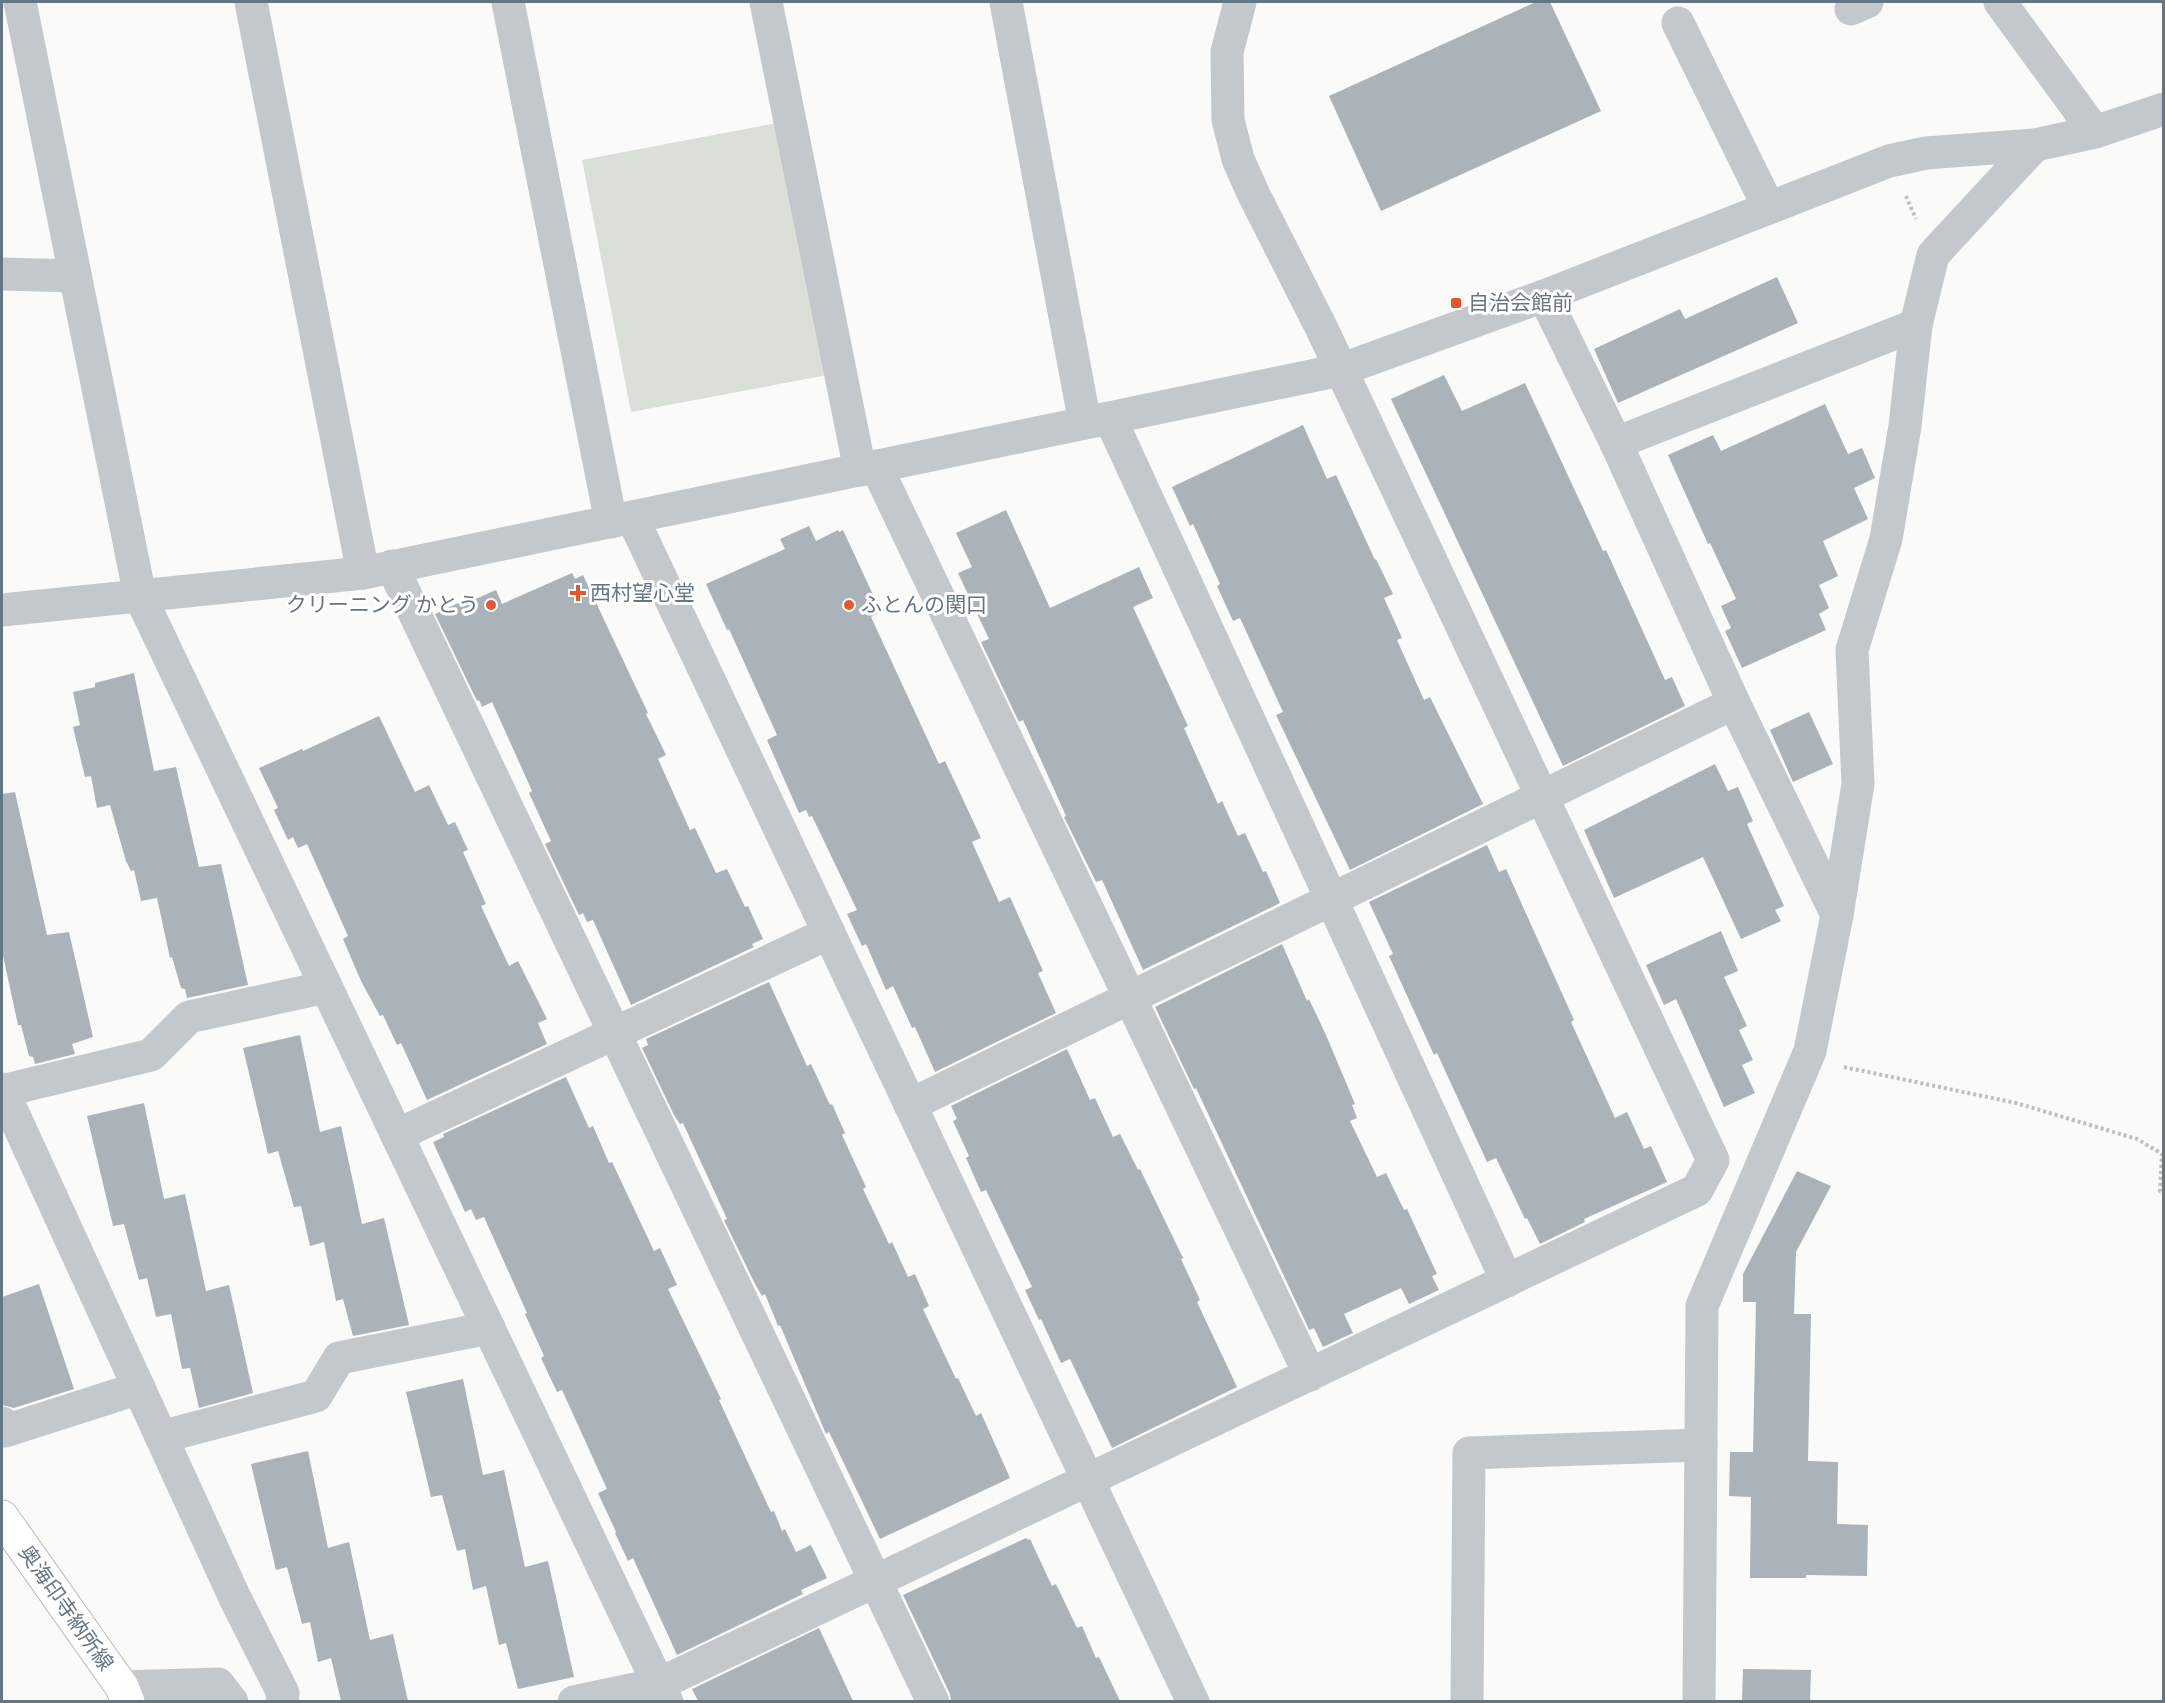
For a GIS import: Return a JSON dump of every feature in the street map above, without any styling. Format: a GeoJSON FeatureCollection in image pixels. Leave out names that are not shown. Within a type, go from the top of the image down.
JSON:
{"type":"FeatureCollection","features":[{"type":"Feature","properties":{"kind":"main road","name":"奥海印寺納所線"},"geometry":{"type":"LineString","coordinates":[[2,1517],[125,1694]]}},
{"type":"Feature","properties":{"kind":"street"},"geometry":{"type":"LineString","coordinates":[[20,2],[140,596],[663,1693]]}},
{"type":"Feature","properties":{"kind":"street"},"geometry":{"type":"LineString","coordinates":[[251,2],[377,570],[615,1033],[933,1701]]}},
{"type":"Feature","properties":{"kind":"street"},"geometry":{"type":"LineString","coordinates":[[508,2],[621,519],[829,933],[1194,1701]]}},
{"type":"Feature","properties":{"kind":"street"},"geometry":{"type":"LineString","coordinates":[[766,2],[868,468],[1130,998],[1310,1375]]}},
{"type":"Feature","properties":{"kind":"street"},"geometry":{"type":"LineString","coordinates":[[1006,2],[1098,421],[1332,899],[1507,1281]]}},
{"type":"Feature","properties":{"kind":"street"},"geometry":{"type":"LineString","coordinates":[[574,1701],[663,1693],[875,1581],[1697,1190],[1713,1160],[1321,327],[1238,159],[1228,120],[1227,52],[1240,2]]}},
{"type":"Feature","properties":{"kind":"street"},"geometry":{"type":"LineString","coordinates":[[2000,2],[2095,132]]}},
{"type":"Feature","properties":{"kind":"street"},"geometry":{"type":"LineString","coordinates":[[1678,23],[1769,208]]}},
{"type":"Feature","properties":{"kind":"street"},"geometry":{"type":"LineString","coordinates":[[2,610],[377,570],[1340,370],[1544,296],[1889,161],[1926,153],[2035,145],[2095,132],[2163,109]]}},
{"type":"Feature","properties":{"kind":"street"},"geometry":{"type":"LineString","coordinates":[[1699,1701],[1702,1306],[1807,1059],[1837,915],[1858,784],[1852,650],[1886,539],[1905,426],[1916,325],[1933,255],[2035,145]]}},
{"type":"Feature","properties":{"kind":"street"},"geometry":{"type":"LineString","coordinates":[[2,274],[75,276]]}},
{"type":"Feature","properties":{"kind":"street"},"geometry":{"type":"LineString","coordinates":[[1544,296],[1616,443],[1734,703],[1837,915]]}},
{"type":"Feature","properties":{"kind":"street"},"geometry":{"type":"LineString","coordinates":[[1616,443],[1916,325]]}},
{"type":"Feature","properties":{"kind":"street"},"geometry":{"type":"LineString","coordinates":[[910,1105],[1734,703]]}},
{"type":"Feature","properties":{"kind":"street"},"geometry":{"type":"LineString","coordinates":[[398,1135],[829,933]]}},
{"type":"Feature","properties":{"kind":"street"},"geometry":{"type":"LineString","coordinates":[[282,1701],[283,1693],[235,1598],[2,1090],[151,1055],[189,1017],[326,987]]}},
{"type":"Feature","properties":{"kind":"street"},"geometry":{"type":"LineString","coordinates":[[161,1437],[316,1396],[339,1358],[489,1328]]}},
{"type":"Feature","properties":{"kind":"street"},"geometry":{"type":"LineString","coordinates":[[2,1423],[6,1431],[139,1388]]}},
{"type":"Feature","properties":{"kind":"street"},"geometry":{"type":"LineString","coordinates":[[1467,1701],[1469,1453],[1701,1445]]}},
{"type":"Feature","properties":{"kind":"street"},"geometry":{"type":"LineString","coordinates":[[125,1694],[218,1684],[232,1701]]}},
{"type":"Feature","properties":{"kind":"path"},"geometry":{"type":"LineString","coordinates":[[1889,161],[1933,255]]}},
{"type":"Feature","properties":{"kind":"path"},"geometry":{"type":"LineString","coordinates":[[1807,1059],[2016,1102],[2137,1139],[2162,1154],[2160,1191],[2163,1192]]}},
{"type":"Feature","properties":{"kind":"shaded area"},"geometry":{"type":"Polygon","coordinates":[[[782,122],[827,375],[631,412],[582,160],[782,122]]]}},
{"type":"Feature","properties":{"kind":"building"},"geometry":{"type":"Polygon","coordinates":[[[1536,2],[1550,2],[1601,111],[1381,211],[1329,96],[1536,2]]]}},
{"type":"Feature","properties":{"kind":"building"},"geometry":{"type":"Polygon","coordinates":[[[1777,277],[1798,323],[1618,403],[1594,349],[1680,309],[1685,319],[1777,277]]]}},
{"type":"Feature","properties":{"kind":"building"},"geometry":{"type":"Polygon","coordinates":[[[1444,375],[1462,411],[1525,383],[1603,551],[1606,550],[1665,680],[1672,677],[1685,706],[1563,766],[1391,399],[1444,375]]]}},
{"type":"Feature","properties":{"kind":"building"},"geometry":{"type":"Polygon","coordinates":[[[1825,404],[1848,454],[1862,448],[1875,478],[1854,488],[1868,519],[1823,541],[1838,576],[1819,585],[1829,608],[1819,614],[1826,630],[1742,668],[1725,631],[1731,628],[1721,606],[1736,599],[1710,543],[1708,544],[1668,455],[1713,435],[1721,451],[1825,404]]]}},
{"type":"Feature","properties":{"kind":"building"},"geometry":{"type":"Polygon","coordinates":[[[1303,425],[1327,479],[1336,475],[1393,594],[1384,598],[1402,638],[1397,640],[1424,700],[1430,697],[1483,804],[1350,870],[1276,715],[1283,712],[1240,618],[1233,621],[1217,586],[1220,584],[1193,524],[1190,526],[1172,487],[1303,425]]]}},
{"type":"Feature","properties":{"kind":"building"},"geometry":{"type":"Polygon","coordinates":[[[1006,510],[1050,608],[1139,567],[1153,598],[1133,607],[1188,726],[1184,728],[1218,804],[1222,801],[1238,836],[1245,833],[1280,903],[1143,970],[1102,880],[1096,882],[1064,817],[1066,816],[1023,720],[1019,722],[981,642],[989,639],[958,573],[972,567],[956,533],[1006,510]]]}},
{"type":"Feature","properties":{"kind":"building"},"geometry":{"type":"Polygon","coordinates":[[[809,526],[816,541],[838,530],[839,532],[843,530],[881,612],[871,617],[939,764],[945,761],[981,838],[972,842],[999,902],[1010,897],[1043,971],[1038,973],[1056,1013],[935,1072],[893,986],[886,990],[866,944],[862,946],[847,914],[857,910],[812,816],[809,817],[806,810],[799,813],[767,740],[777,735],[706,584],[785,549],[780,539],[809,526]]]}},
{"type":"Feature","properties":{"kind":"building"},"geometry":{"type":"Polygon","coordinates":[[[572,573],[575,579],[583,575],[648,713],[646,714],[666,755],[658,759],[690,830],[695,828],[716,873],[727,869],[763,939],[752,944],[754,947],[631,1005],[593,920],[587,922],[583,913],[579,915],[545,844],[551,841],[529,793],[532,791],[492,702],[482,707],[479,700],[477,701],[435,614],[469,598],[471,601],[496,590],[502,604],[572,573]]]}},
{"type":"Feature","properties":{"kind":"building"},"geometry":{"type":"Polygon","coordinates":[[[134,673],[154,771],[176,767],[199,867],[221,864],[248,985],[187,998],[185,989],[181,988],[172,957],[170,958],[157,898],[141,901],[134,870],[131,871],[126,861],[110,805],[97,808],[91,776],[85,777],[73,727],[80,725],[73,692],[95,687],[95,683],[134,673]]]}},
{"type":"Feature","properties":{"kind":"building"},"geometry":{"type":"Polygon","coordinates":[[[1809,712],[1833,764],[1793,782],[1770,730],[1809,712]]]}},
{"type":"Feature","properties":{"kind":"building"},"geometry":{"type":"Polygon","coordinates":[[[379,716],[415,792],[429,785],[448,825],[455,822],[468,850],[463,852],[486,904],[481,906],[509,966],[518,961],[547,1019],[538,1023],[547,1044],[427,1100],[401,1043],[397,1045],[383,1015],[380,1016],[361,981],[343,939],[348,936],[307,844],[298,848],[293,837],[288,840],[274,810],[278,808],[259,768],[302,749],[303,751],[379,716]]]}},
{"type":"Feature","properties":{"kind":"building"},"geometry":{"type":"Polygon","coordinates":[[[1715,764],[1728,791],[1738,787],[1753,821],[1747,824],[1784,906],[1775,910],[1781,921],[1741,939],[1703,857],[1614,898],[1584,830],[1715,764]]]}},
{"type":"Feature","properties":{"kind":"building"},"geometry":{"type":"Polygon","coordinates":[[[15,792],[47,935],[69,932],[93,1037],[72,1044],[75,1054],[35,1064],[33,1057],[29,1056],[21,1025],[18,1025],[2,951],[2,794],[15,792]]]}},
{"type":"Feature","properties":{"kind":"building"},"geometry":{"type":"Polygon","coordinates":[[[1487,845],[1499,872],[1506,869],[1574,1020],[1571,1022],[1615,1118],[1627,1112],[1644,1149],[1651,1146],[1667,1182],[1584,1219],[1585,1222],[1540,1244],[1527,1218],[1525,1219],[1496,1158],[1487,1162],[1437,1053],[1434,1055],[1389,956],[1393,954],[1369,902],[1487,845]]]}},
{"type":"Feature","properties":{"kind":"building"},"geometry":{"type":"Polygon","coordinates":[[[1721,931],[1738,971],[1724,977],[1747,1026],[1739,1030],[1753,1060],[1742,1065],[1755,1093],[1724,1107],[1676,999],[1664,1005],[1646,965],[1721,931]]]}},
{"type":"Feature","properties":{"kind":"building"},"geometry":{"type":"Polygon","coordinates":[[[1282,944],[1307,1001],[1309,999],[1326,1035],[1355,1104],[1352,1105],[1357,1118],[1350,1121],[1377,1177],[1386,1173],[1404,1210],[1407,1209],[1437,1274],[1432,1276],[1439,1290],[1409,1304],[1401,1288],[1344,1314],[1353,1333],[1323,1347],[1314,1328],[1309,1330],[1196,1088],[1194,1089],[1155,1007],[1282,944]]]}},
{"type":"Feature","properties":{"kind":"building"},"geometry":{"type":"Polygon","coordinates":[[[769,982],[807,1066],[811,1064],[830,1105],[832,1104],[845,1133],[842,1135],[866,1187],[863,1189],[889,1244],[892,1242],[908,1277],[915,1274],[929,1306],[923,1309],[976,1416],[981,1413],[1010,1478],[880,1539],[829,1432],[826,1434],[765,1294],[762,1296],[755,1284],[724,1220],[727,1219],[683,1123],[680,1124],[674,1115],[642,1048],[648,1045],[646,1039],[769,982]]]}},
{"type":"Feature","properties":{"kind":"building"},"geometry":{"type":"Polygon","coordinates":[[[300,1035],[320,1132],[341,1126],[362,1224],[384,1218],[409,1325],[353,1336],[343,1299],[336,1301],[324,1242],[310,1246],[301,1206],[294,1207],[278,1151],[268,1154],[243,1048],[300,1035]]]}},
{"type":"Feature","properties":{"kind":"building"},"geometry":{"type":"Polygon","coordinates":[[[1067,1049],[1090,1100],[1095,1098],[1113,1137],[1120,1134],[1138,1170],[1140,1169],[1183,1258],[1181,1259],[1200,1300],[1197,1302],[1237,1387],[1112,1448],[1070,1359],[1061,1363],[1041,1319],[1039,1320],[1025,1290],[1032,1287],[986,1190],[981,1192],[966,1158],[969,1156],[953,1121],[957,1119],[951,1106],[1067,1049]]]}},
{"type":"Feature","properties":{"kind":"building"},"geometry":{"type":"Polygon","coordinates":[[[566,1077],[589,1128],[593,1126],[609,1163],[612,1162],[654,1251],[660,1248],[677,1285],[668,1289],[721,1399],[719,1400],[771,1512],[774,1511],[782,1531],[785,1529],[796,1552],[811,1545],[827,1578],[801,1590],[803,1594],[677,1655],[633,1558],[628,1561],[615,1533],[598,1493],[607,1489],[562,1390],[557,1392],[541,1358],[544,1356],[525,1314],[527,1313],[484,1217],[476,1220],[471,1209],[465,1212],[433,1142],[444,1137],[443,1134],[566,1077]]]}},
{"type":"Feature","properties":{"kind":"building"},"geometry":{"type":"Polygon","coordinates":[[[144,1103],[164,1199],[185,1194],[206,1291],[229,1285],[253,1393],[199,1408],[190,1368],[182,1369],[171,1314],[156,1317],[147,1278],[139,1280],[124,1224],[113,1226],[87,1116],[144,1103]]]}},
{"type":"Feature","properties":{"kind":"building"},"geometry":{"type":"Polygon","coordinates":[[[1797,1171],[1831,1186],[1796,1252],[1794,1314],[1811,1314],[1808,1461],[1838,1462],[1837,1524],[1868,1525],[1867,1576],[1806,1575],[1806,1578],[1750,1578],[1751,1497],[1729,1496],[1730,1452],[1753,1452],[1756,1302],[1743,1302],[1743,1274],[1797,1171]]]}},
{"type":"Feature","properties":{"kind":"building"},"geometry":{"type":"Polygon","coordinates":[[[39,1284],[74,1389],[14,1408],[2,1405],[2,1297],[39,1284]]]}},
{"type":"Feature","properties":{"kind":"building"},"geometry":{"type":"Polygon","coordinates":[[[463,1379],[483,1475],[504,1470],[525,1567],[548,1561],[574,1677],[518,1689],[506,1643],[499,1645],[486,1586],[473,1590],[465,1549],[457,1551],[442,1495],[431,1497],[406,1392],[463,1379]]]}},
{"type":"Feature","properties":{"kind":"building"},"geometry":{"type":"Polygon","coordinates":[[[308,1451],[328,1548],[349,1542],[370,1640],[393,1634],[408,1701],[341,1701],[331,1658],[318,1662],[310,1622],[302,1624],[287,1567],[276,1570],[251,1464],[308,1451]]]}},
{"type":"Feature","properties":{"kind":"building"},"geometry":{"type":"Polygon","coordinates":[[[1026,1538],[1030,1539],[1052,1586],[1056,1584],[1077,1628],[1082,1626],[1096,1658],[1099,1657],[1120,1701],[951,1701],[950,1694],[903,1595],[1026,1538]]]}},
{"type":"Feature","properties":{"kind":"building"},"geometry":{"type":"Polygon","coordinates":[[[819,1628],[853,1701],[698,1701],[692,1689],[819,1628]]]}},
{"type":"Feature","properties":{"kind":"building"},"geometry":{"type":"Polygon","coordinates":[[[1743,1669],[1811,1670],[1810,1701],[1742,1701],[1743,1669]]]}},
{"type":"Feature","properties":{"kind":"place","name":"自治会館前"},"geometry":{"type":"Point","coordinates":[1456,303]}},
{"type":"Feature","properties":{"kind":"place","name":"西村望心堂"},"geometry":{"type":"Point","coordinates":[578,593]}},
{"type":"Feature","properties":{"kind":"place","name":"クリーニング かとう"},"geometry":{"type":"Point","coordinates":[491,605]}},
{"type":"Feature","properties":{"kind":"place","name":"ふとんの関口"},"geometry":{"type":"Point","coordinates":[849,605]}}]}
